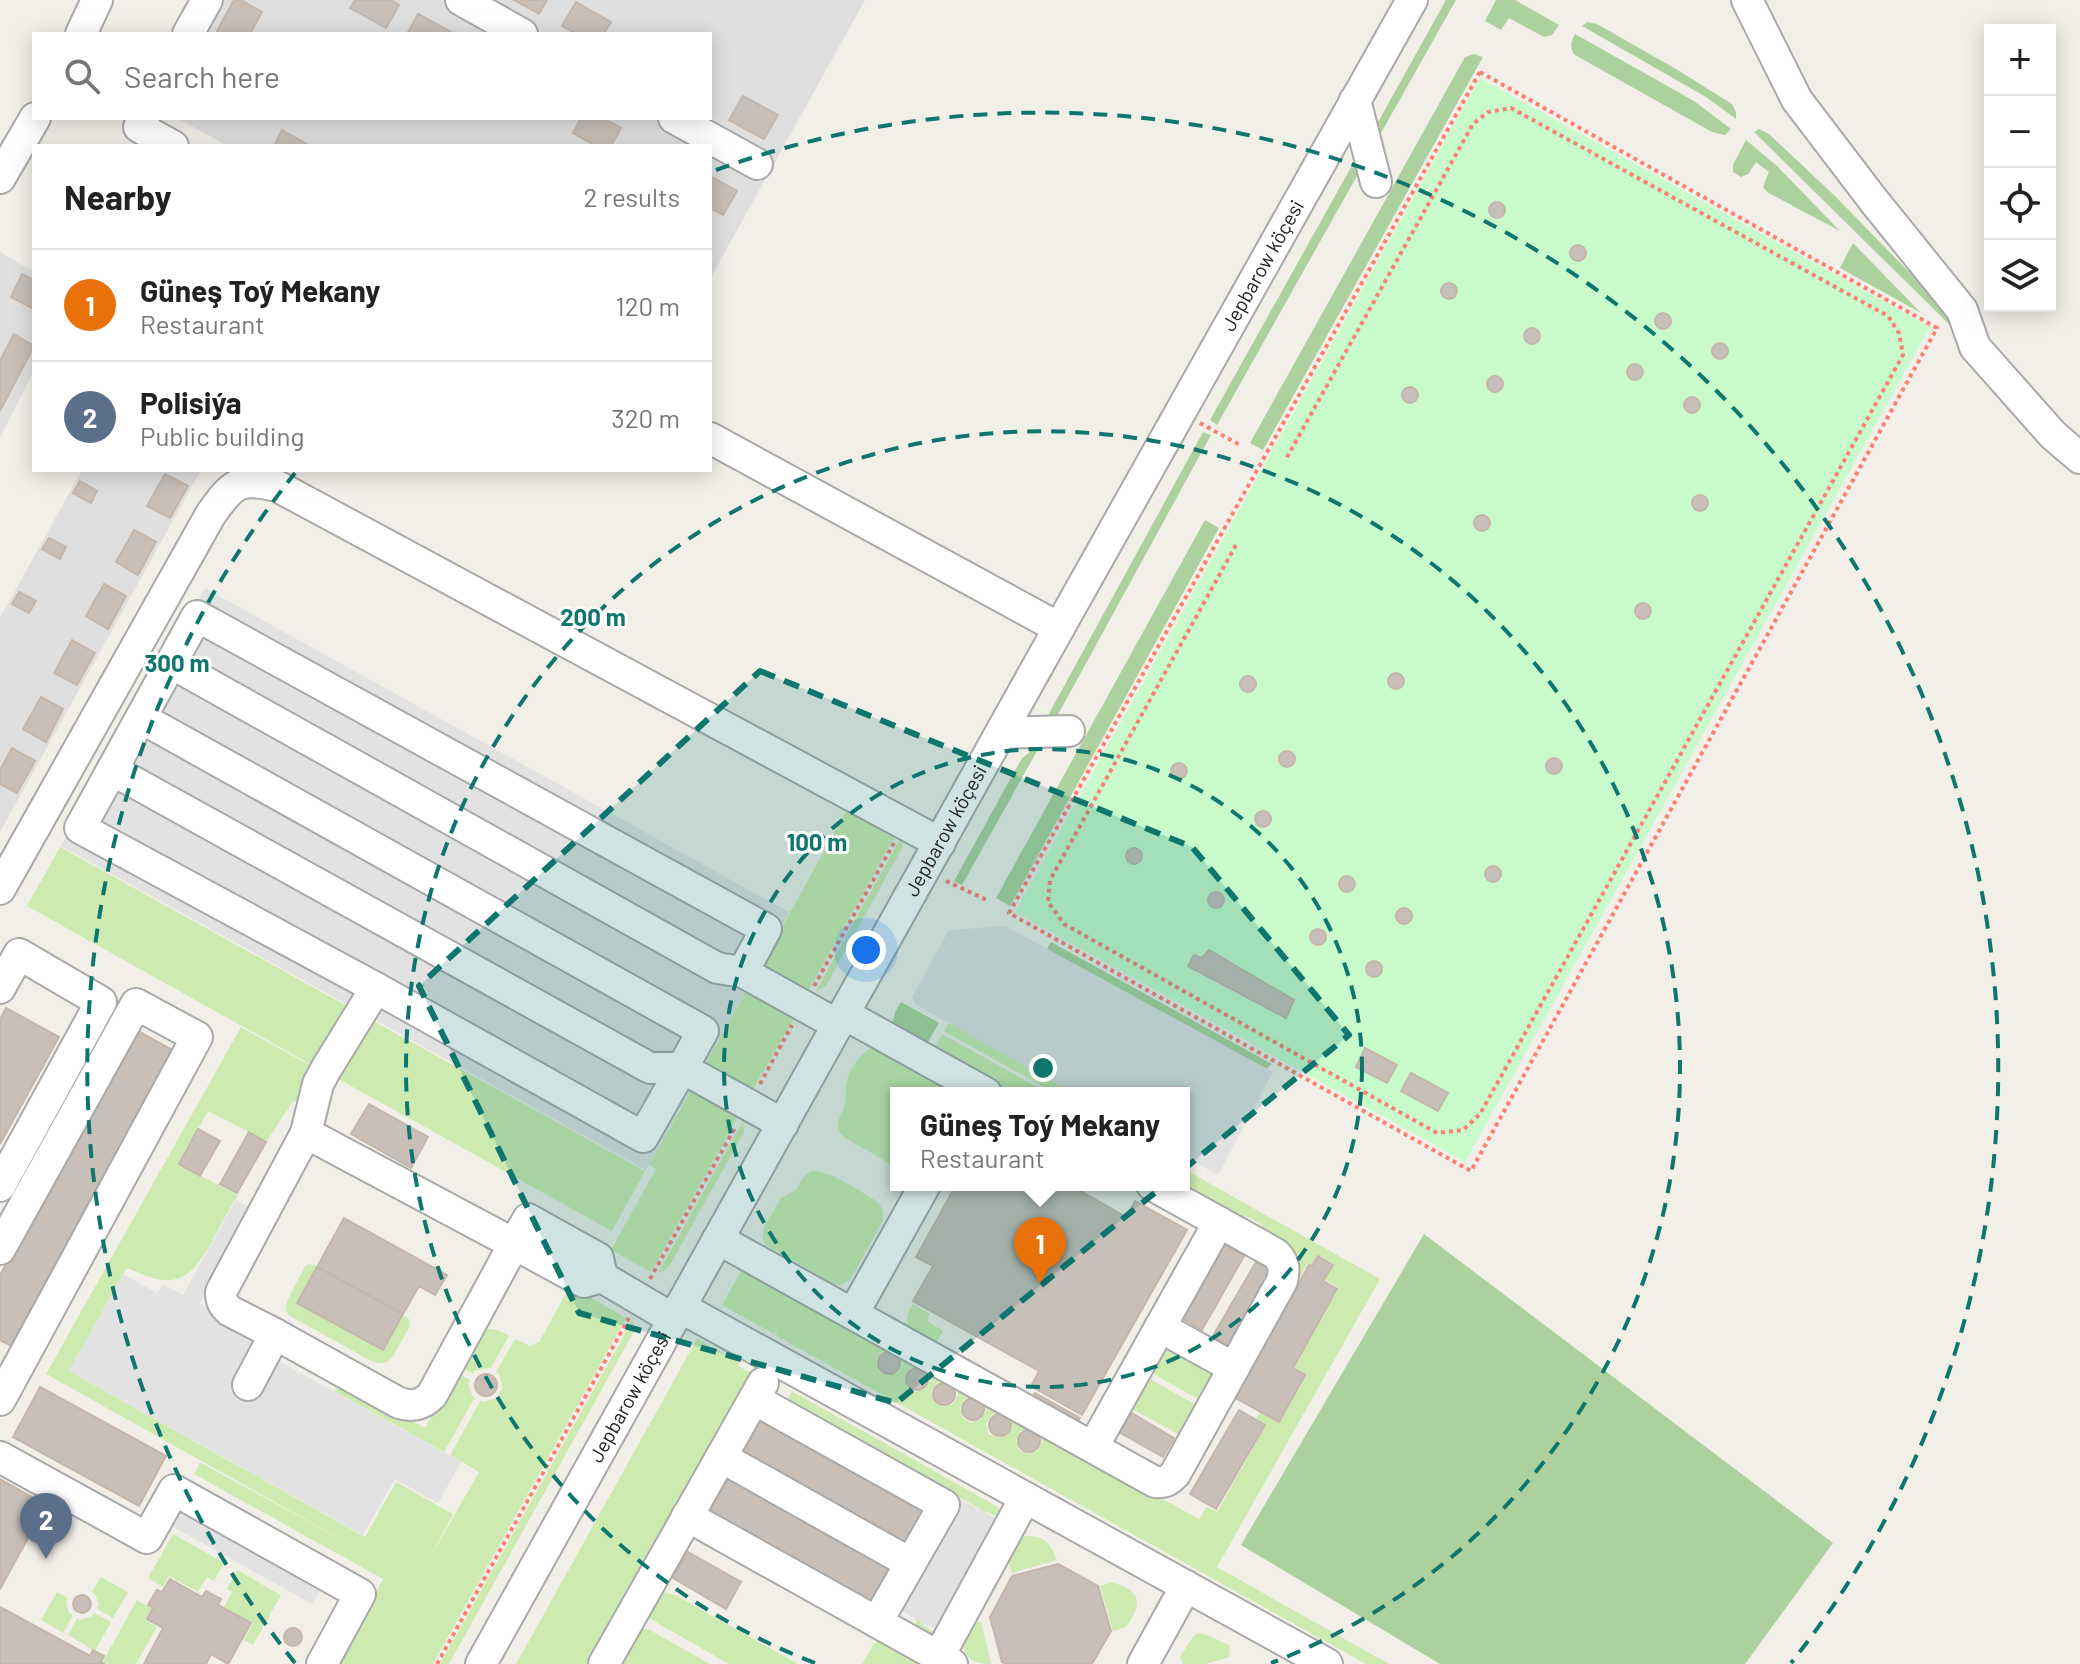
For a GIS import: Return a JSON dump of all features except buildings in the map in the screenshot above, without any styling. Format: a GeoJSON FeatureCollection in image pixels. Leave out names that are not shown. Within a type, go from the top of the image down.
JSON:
{"type":"FeatureCollection","features":[{"type":"Feature","properties":{"kind":"street"},"geometry":{"type":"LineString","coordinates":[[82,32],[97,0]]}},
{"type":"Feature","properties":{"kind":"street"},"geometry":{"type":"LineString","coordinates":[[189,32],[207,0]]}},
{"type":"Feature","properties":{"kind":"street"},"geometry":{"type":"LineString","coordinates":[[461,0],[518,32]]}},
{"type":"Feature","properties":{"kind":"street","name":"Jepbarow köçesi"},"geometry":{"type":"LineString","coordinates":[[481,1664],[1412,0]]}},
{"type":"Feature","properties":{"kind":"street"},"geometry":{"type":"LineString","coordinates":[[1747,0],[1797,100],[1962,310],[1975,347],[2053,435],[2080,458]]}},
{"type":"Feature","properties":{"kind":"street"},"geometry":{"type":"LineString","coordinates":[[1355,100],[1376,182]]}},
{"type":"Feature","properties":{"kind":"street"},"geometry":{"type":"LineString","coordinates":[[0,178],[34,120]]}},
{"type":"Feature","properties":{"kind":"street"},"geometry":{"type":"LineString","coordinates":[[143,120],[139,127],[169,144]]}},
{"type":"Feature","properties":{"kind":"street"},"geometry":{"type":"LineString","coordinates":[[678,120],[757,164]]}},
{"type":"Feature","properties":{"kind":"street"},"geometry":{"type":"LineString","coordinates":[[712,439],[1059,628]]}},
{"type":"Feature","properties":{"kind":"street"},"geometry":{"type":"LineString","coordinates":[[0,889],[211,514],[225,494],[237,485],[253,480],[277,486],[940,843]]}},
{"type":"Feature","properties":{"kind":"street"},"geometry":{"type":"LineString","coordinates":[[141,718],[703,1031],[643,1137],[80,828],[197,616],[766,929],[743,972]]}},
{"type":"Feature","properties":{"kind":"street"},"geometry":{"type":"LineString","coordinates":[[171,663],[717,968],[743,972],[803,1006],[841,1020],[970,1087]]}},
{"type":"Feature","properties":{"kind":"street"},"geometry":{"type":"LineString","coordinates":[[1001,733],[1069,731]]}},
{"type":"Feature","properties":{"kind":"street"},"geometry":{"type":"LineString","coordinates":[[112,770],[650,1068],[682,1068],[783,1124]]}},
{"type":"Feature","properties":{"kind":"street"},"geometry":{"type":"LineString","coordinates":[[0,988],[19,954],[101,1002],[0,1186]]}},
{"type":"Feature","properties":{"kind":"street"},"geometry":{"type":"LineString","coordinates":[[376,988],[318,1084],[306,1133],[221,1292],[224,1305],[399,1403],[419,1405],[432,1395],[514,1244]]}},
{"type":"Feature","properties":{"kind":"street"},"geometry":{"type":"LineString","coordinates":[[0,1249],[136,1004],[197,1037],[0,1400]]}},
{"type":"Feature","properties":{"kind":"street"},"geometry":{"type":"LineString","coordinates":[[306,1133],[584,1282],[602,1277],[639,1299],[677,1313],[776,1361],[1327,1664]]}},
{"type":"Feature","properties":{"kind":"street"},"geometry":{"type":"LineString","coordinates":[[853,1314],[922,1191]]}},
{"type":"Feature","properties":{"kind":"street"},"geometry":{"type":"LineString","coordinates":[[718,1239],[1155,1482],[1163,1483],[1175,1474],[1282,1281],[1285,1270],[1276,1254],[1163,1191]]}},
{"type":"Feature","properties":{"kind":"street"},"geometry":{"type":"LineString","coordinates":[[1093,1447],[1219,1222]]}},
{"type":"Feature","properties":{"kind":"street"},"geometry":{"type":"LineString","coordinates":[[1160,1327],[1234,1368]]}},
{"type":"Feature","properties":{"kind":"street"},"geometry":{"type":"LineString","coordinates":[[248,1385],[275,1334]]}},
{"type":"Feature","properties":{"kind":"street"},"geometry":{"type":"LineString","coordinates":[[604,1664],[776,1361]]}},
{"type":"Feature","properties":{"kind":"street"},"geometry":{"type":"LineString","coordinates":[[754,1399],[944,1505],[877,1622]]}},
{"type":"Feature","properties":{"kind":"street"},"geometry":{"type":"LineString","coordinates":[[0,1457],[147,1538],[174,1490],[360,1594],[322,1664]]}},
{"type":"Feature","properties":{"kind":"street"},"geometry":{"type":"LineString","coordinates":[[721,1457],[910,1563]]}},
{"type":"Feature","properties":{"kind":"street"},"geometry":{"type":"LineString","coordinates":[[687,1516],[945,1660],[1025,1498]]}},
{"type":"Feature","properties":{"kind":"street"},"geometry":{"type":"LineString","coordinates":[[1143,1664],[1186,1586]]}},
{"type":"Feature","properties":{"kind":"path"},"geometry":{"type":"LineString","coordinates":[[1480,72],[1937,328],[1471,1171],[1009,913],[1221,532],[1480,72]]}},
{"type":"Feature","properties":{"kind":"path"},"geometry":{"type":"LineString","coordinates":[[1236,545],[1050,880],[1048,902],[1064,924],[1437,1133],[1463,1130],[1480,1114],[1903,355],[1899,333],[1888,316],[1511,108],[1488,112],[1473,124],[1286,459]]}},
{"type":"Feature","properties":{"kind":"path"},"geometry":{"type":"LineString","coordinates":[[437,1664],[904,824]]}},
{"type":"Feature","properties":{"kind":"highlighted area"},"geometry":{"type":"Polygon","coordinates":[[[760,671],[1192,847],[1349,1035],[896,1403],[579,1313],[419,986],[760,671]]]}},
{"type":"Feature","properties":{"kind":"shaded area"},"geometry":{"type":"Polygon","coordinates":[[[195,0],[865,0],[712,275],[712,144],[224,144],[181,120],[712,120],[712,32],[196,32],[195,0]]]}},
{"type":"Feature","properties":{"kind":"shaded area"},"geometry":{"type":"Polygon","coordinates":[[[0,252],[32,271],[32,375],[0,437],[0,252]]]}},
{"type":"Feature","properties":{"kind":"shaded area"},"geometry":{"type":"Polygon","coordinates":[[[81,472],[200,472],[0,832],[0,618],[81,472]]]}},
{"type":"Feature","properties":{"kind":"shaded area"},"geometry":{"type":"Polygon","coordinates":[[[205,588],[789,912],[646,1170],[61,846],[205,588]]]}},
{"type":"Feature","properties":{"kind":"shaded area"},"geometry":{"type":"Polygon","coordinates":[[[1005,926],[1273,1072],[1218,1175],[1190,1159],[1190,1087],[1062,1087],[915,1004],[912,997],[949,930],[1005,926]]]}},
{"type":"Feature","properties":{"kind":"shaded area"},"geometry":{"type":"Polygon","coordinates":[[[236,1200],[253,1209],[200,1304],[258,1337],[254,1347],[461,1462],[438,1503],[395,1479],[363,1535],[69,1371],[123,1274],[157,1293],[163,1284],[183,1295],[236,1200]]]}},
{"type":"Feature","properties":{"kind":"shaded area"},"geometry":{"type":"Polygon","coordinates":[[[960,1499],[1000,1521],[939,1632],[898,1609],[960,1499]]]}},
{"type":"Feature","properties":{"kind":"shaded area"},"geometry":{"type":"Polygon","coordinates":[[[179,1510],[321,1589],[312,1604],[170,1525],[179,1510]]]}},
{"type":"Feature","properties":{"kind":"green space"},"geometry":{"type":"Polygon","coordinates":[[[1446,0],[1456,0],[1381,133],[1378,122],[1446,0]]]}},
{"type":"Feature","properties":{"kind":"green space"},"geometry":{"type":"Polygon","coordinates":[[[1496,0],[1515,0],[1559,25],[1552,35],[1544,37],[1509,18],[1501,30],[1485,21],[1496,0]]]}},
{"type":"Feature","properties":{"kind":"green space"},"geometry":{"type":"Polygon","coordinates":[[[1587,22],[1597,24],[1732,104],[1736,119],[1706,97],[1582,26],[1587,22]]]}},
{"type":"Feature","properties":{"kind":"green space"},"geometry":{"type":"Polygon","coordinates":[[[1575,34],[1694,101],[1731,129],[1725,135],[1712,132],[1575,55],[1571,44],[1575,34]]]}},
{"type":"Feature","properties":{"kind":"green space"},"geometry":{"type":"Polygon","coordinates":[[[1474,54],[1483,57],[1263,450],[1250,443],[1465,57],[1474,54]]]}},
{"type":"Feature","properties":{"kind":"green space"},"geometry":{"type":"Polygon","coordinates":[[[1480,78],[1930,327],[1465,1162],[1015,912],[1480,78]]]}},
{"type":"Feature","properties":{"kind":"green space"},"geometry":{"type":"Polygon","coordinates":[[[1759,129],[1769,134],[1835,196],[1958,322],[1960,335],[1754,132],[1759,129]]]}},
{"type":"Feature","properties":{"kind":"green space"},"geometry":{"type":"Polygon","coordinates":[[[1746,140],[1777,166],[1840,231],[1767,192],[1763,187],[1769,172],[1756,162],[1748,174],[1741,177],[1733,172],[1733,165],[1746,140]]]}},
{"type":"Feature","properties":{"kind":"green space"},"geometry":{"type":"Polygon","coordinates":[[[1355,160],[1362,167],[1217,425],[1210,420],[1355,160]]]}},
{"type":"Feature","properties":{"kind":"green space"},"geometry":{"type":"Polygon","coordinates":[[[1853,243],[1921,313],[1840,268],[1853,243]]]}},
{"type":"Feature","properties":{"kind":"green space"},"geometry":{"type":"Polygon","coordinates":[[[1203,432],[1211,435],[1055,720],[1046,719],[1203,432]]]}},
{"type":"Feature","properties":{"kind":"green space"},"geometry":{"type":"Polygon","coordinates":[[[1205,520],[1219,528],[1010,906],[996,898],[1205,520]]]}},
{"type":"Feature","properties":{"kind":"green space"},"geometry":{"type":"Polygon","coordinates":[[[1031,751],[1037,751],[962,885],[954,881],[1022,758],[1031,751]]]}},
{"type":"Feature","properties":{"kind":"green space"},"geometry":{"type":"Polygon","coordinates":[[[847,810],[895,836],[808,991],[803,991],[760,967],[847,810]]]}},
{"type":"Feature","properties":{"kind":"green space"},"geometry":{"type":"Polygon","coordinates":[[[900,839],[902,848],[826,986],[816,991],[900,839]]]}},
{"type":"Feature","properties":{"kind":"green space"},"geometry":{"type":"Polygon","coordinates":[[[60,847],[354,1010],[317,1068],[27,906],[60,847]]]}},
{"type":"Feature","properties":{"kind":"green space"},"geometry":{"type":"Polygon","coordinates":[[[1051,942],[1272,1064],[1266,1069],[1047,949],[1051,942]]]}},
{"type":"Feature","properties":{"kind":"green space"},"geometry":{"type":"Polygon","coordinates":[[[747,989],[795,1016],[752,1091],[704,1067],[747,989]]]}},
{"type":"Feature","properties":{"kind":"green space"},"geometry":{"type":"Polygon","coordinates":[[[901,1002],[939,1023],[928,1042],[893,1022],[901,1002]]]}},
{"type":"Feature","properties":{"kind":"green space"},"geometry":{"type":"Polygon","coordinates":[[[368,1018],[645,1171],[612,1231],[331,1075],[368,1018]]]}},
{"type":"Feature","properties":{"kind":"green space"},"geometry":{"type":"Polygon","coordinates":[[[949,1023],[1062,1087],[1043,1087],[944,1031],[949,1023]]]}},
{"type":"Feature","properties":{"kind":"green space"},"geometry":{"type":"Polygon","coordinates":[[[241,1027],[317,1069],[307,1094],[291,1104],[267,1141],[208,1111],[178,1164],[238,1195],[201,1259],[184,1276],[165,1280],[127,1268],[69,1371],[249,1472],[283,1435],[260,1478],[365,1537],[396,1482],[453,1514],[428,1561],[479,1472],[450,1455],[481,1400],[497,1398],[503,1387],[496,1372],[515,1339],[530,1346],[539,1342],[570,1286],[626,1318],[433,1664],[337,1664],[383,1579],[194,1474],[200,1462],[364,1552],[46,1374],[241,1027]]]}},
{"type":"Feature","properties":{"kind":"green space"},"geometry":{"type":"Polygon","coordinates":[[[942,1034],[1037,1087],[996,1087],[933,1051],[942,1034]]]}},
{"type":"Feature","properties":{"kind":"green space"},"geometry":{"type":"Polygon","coordinates":[[[878,1049],[943,1087],[890,1087],[890,1164],[847,1139],[838,1126],[846,1102],[849,1074],[868,1050],[878,1049]]]}},
{"type":"Feature","properties":{"kind":"green space"},"geometry":{"type":"Polygon","coordinates":[[[692,1089],[739,1115],[651,1272],[611,1250],[656,1169],[649,1165],[692,1089]]]}},
{"type":"Feature","properties":{"kind":"green space"},"geometry":{"type":"Polygon","coordinates":[[[743,1121],[744,1132],[671,1263],[658,1273],[743,1121]]]}},
{"type":"Feature","properties":{"kind":"green space"},"geometry":{"type":"Polygon","coordinates":[[[811,1171],[828,1174],[844,1182],[875,1200],[883,1210],[881,1224],[850,1280],[840,1285],[763,1241],[763,1229],[781,1198],[796,1190],[811,1171]]]}},
{"type":"Feature","properties":{"kind":"green space"},"geometry":{"type":"Polygon","coordinates":[[[1190,1172],[1380,1279],[1217,1567],[1389,1664],[1366,1664],[775,1335],[781,1324],[774,1334],[722,1305],[742,1270],[815,1311],[825,1311],[890,1350],[881,1353],[876,1361],[879,1371],[887,1376],[897,1373],[902,1365],[899,1355],[918,1366],[909,1369],[904,1378],[907,1387],[915,1392],[925,1389],[930,1380],[927,1371],[946,1381],[936,1384],[931,1392],[935,1402],[943,1407],[953,1404],[958,1395],[955,1386],[974,1397],[964,1399],[960,1408],[963,1418],[971,1423],[981,1419],[986,1411],[983,1401],[1000,1412],[991,1415],[986,1424],[989,1434],[998,1438],[1008,1435],[1013,1427],[1010,1417],[1030,1428],[1021,1431],[1016,1440],[1019,1450],[1028,1454],[1038,1451],[1042,1442],[1038,1430],[1199,1519],[1207,1507],[1217,1512],[1266,1425],[1256,1419],[1260,1412],[1280,1422],[1306,1375],[1294,1368],[1339,1288],[1325,1280],[1334,1264],[1318,1255],[1312,1265],[1308,1263],[1296,1284],[1258,1235],[1263,1225],[1246,1216],[1240,1225],[1180,1191],[1190,1191],[1190,1172]]]}},
{"type":"Feature","properties":{"kind":"green space"},"geometry":{"type":"Polygon","coordinates":[[[1424,1234],[1833,1543],[1745,1664],[1440,1664],[1241,1545],[1424,1234]]]}},
{"type":"Feature","properties":{"kind":"green space"},"geometry":{"type":"Polygon","coordinates":[[[305,1266],[317,1266],[297,1303],[383,1350],[403,1315],[409,1319],[410,1326],[392,1358],[383,1363],[373,1362],[290,1316],[286,1311],[287,1301],[305,1266]]]}},
{"type":"Feature","properties":{"kind":"green space"},"geometry":{"type":"Polygon","coordinates":[[[913,1304],[930,1314],[927,1321],[943,1331],[932,1349],[906,1328],[913,1304]]]}},
{"type":"Feature","properties":{"kind":"green space"},"geometry":{"type":"Polygon","coordinates":[[[632,1321],[636,1328],[449,1664],[440,1664],[632,1321]]]}},
{"type":"Feature","properties":{"kind":"green space"},"geometry":{"type":"Polygon","coordinates":[[[491,1329],[509,1336],[490,1369],[473,1374],[459,1366],[484,1330],[491,1329]]]}},
{"type":"Feature","properties":{"kind":"green space"},"geometry":{"type":"Polygon","coordinates":[[[697,1339],[739,1362],[738,1366],[753,1374],[591,1664],[516,1664],[697,1339]]]}},
{"type":"Feature","properties":{"kind":"green space"},"geometry":{"type":"Polygon","coordinates":[[[1166,1347],[1215,1371],[1207,1404],[1147,1370],[1166,1347]]]}},
{"type":"Feature","properties":{"kind":"green space"},"geometry":{"type":"Polygon","coordinates":[[[456,1372],[470,1380],[468,1383],[475,1397],[444,1452],[334,1391],[350,1386],[425,1428],[456,1372]]]}},
{"type":"Feature","properties":{"kind":"green space"},"geometry":{"type":"Polygon","coordinates":[[[1144,1376],[1204,1409],[1187,1439],[1127,1406],[1144,1376]]]}},
{"type":"Feature","properties":{"kind":"green space"},"geometry":{"type":"Polygon","coordinates":[[[792,1391],[1001,1510],[997,1516],[984,1511],[921,1623],[935,1633],[934,1636],[914,1626],[980,1509],[787,1400],[792,1391]]]}},
{"type":"Feature","properties":{"kind":"green space"},"geometry":{"type":"Polygon","coordinates":[[[173,1534],[224,1563],[214,1581],[207,1577],[198,1592],[169,1576],[163,1587],[148,1578],[173,1534]]]}},
{"type":"Feature","properties":{"kind":"green space"},"geometry":{"type":"Polygon","coordinates":[[[1020,1537],[1046,1542],[1057,1560],[1012,1573],[1008,1561],[1020,1537]]]}},
{"type":"Feature","properties":{"kind":"green space"},"geometry":{"type":"Polygon","coordinates":[[[237,1570],[281,1595],[253,1645],[244,1640],[253,1623],[224,1607],[232,1592],[227,1589],[237,1570]]]}},
{"type":"Feature","properties":{"kind":"green space"},"geometry":{"type":"Polygon","coordinates":[[[101,1577],[128,1592],[113,1618],[97,1609],[99,1605],[92,1592],[101,1577]]]}},
{"type":"Feature","properties":{"kind":"green space"},"geometry":{"type":"Polygon","coordinates":[[[1112,1582],[1129,1590],[1137,1599],[1135,1611],[1126,1627],[1113,1631],[1100,1586],[1112,1582]]]}},
{"type":"Feature","properties":{"kind":"green space"},"geometry":{"type":"Polygon","coordinates":[[[57,1592],[68,1598],[69,1613],[73,1615],[63,1633],[41,1620],[57,1592]]]}},
{"type":"Feature","properties":{"kind":"green space"},"geometry":{"type":"Polygon","coordinates":[[[659,1594],[675,1595],[798,1664],[729,1664],[647,1617],[659,1594]]]}},
{"type":"Feature","properties":{"kind":"green space"},"geometry":{"type":"Polygon","coordinates":[[[137,1600],[152,1609],[145,1620],[157,1627],[136,1664],[108,1664],[103,1661],[137,1600]]]}},
{"type":"Feature","properties":{"kind":"green space"},"geometry":{"type":"Polygon","coordinates":[[[94,1613],[111,1622],[95,1651],[68,1635],[77,1618],[81,1620],[94,1613]]]}},
{"type":"Feature","properties":{"kind":"green space"},"geometry":{"type":"Polygon","coordinates":[[[981,1621],[991,1664],[973,1661],[963,1646],[969,1631],[981,1621]]]}},
{"type":"Feature","properties":{"kind":"green space"},"geometry":{"type":"Polygon","coordinates":[[[643,1628],[710,1664],[618,1664],[638,1629],[643,1628]]]}},
{"type":"Feature","properties":{"kind":"green space"},"geometry":{"type":"Polygon","coordinates":[[[1198,1633],[1229,1645],[1230,1657],[1205,1664],[1183,1664],[1180,1657],[1198,1633]]]}},
{"type":"Feature","properties":{"kind":"green space"},"geometry":{"type":"Polygon","coordinates":[[[881,1641],[924,1664],[862,1664],[881,1641]]]}},
{"type":"Feature","properties":{"kind":"place","name":"Güneş Toý Mekany"},"geometry":{"type":"Point","coordinates":[1040,1283]}},
{"type":"Feature","properties":{"kind":"place","name":"Polisiýa"},"geometry":{"type":"Point","coordinates":[46,1559]}}]}
